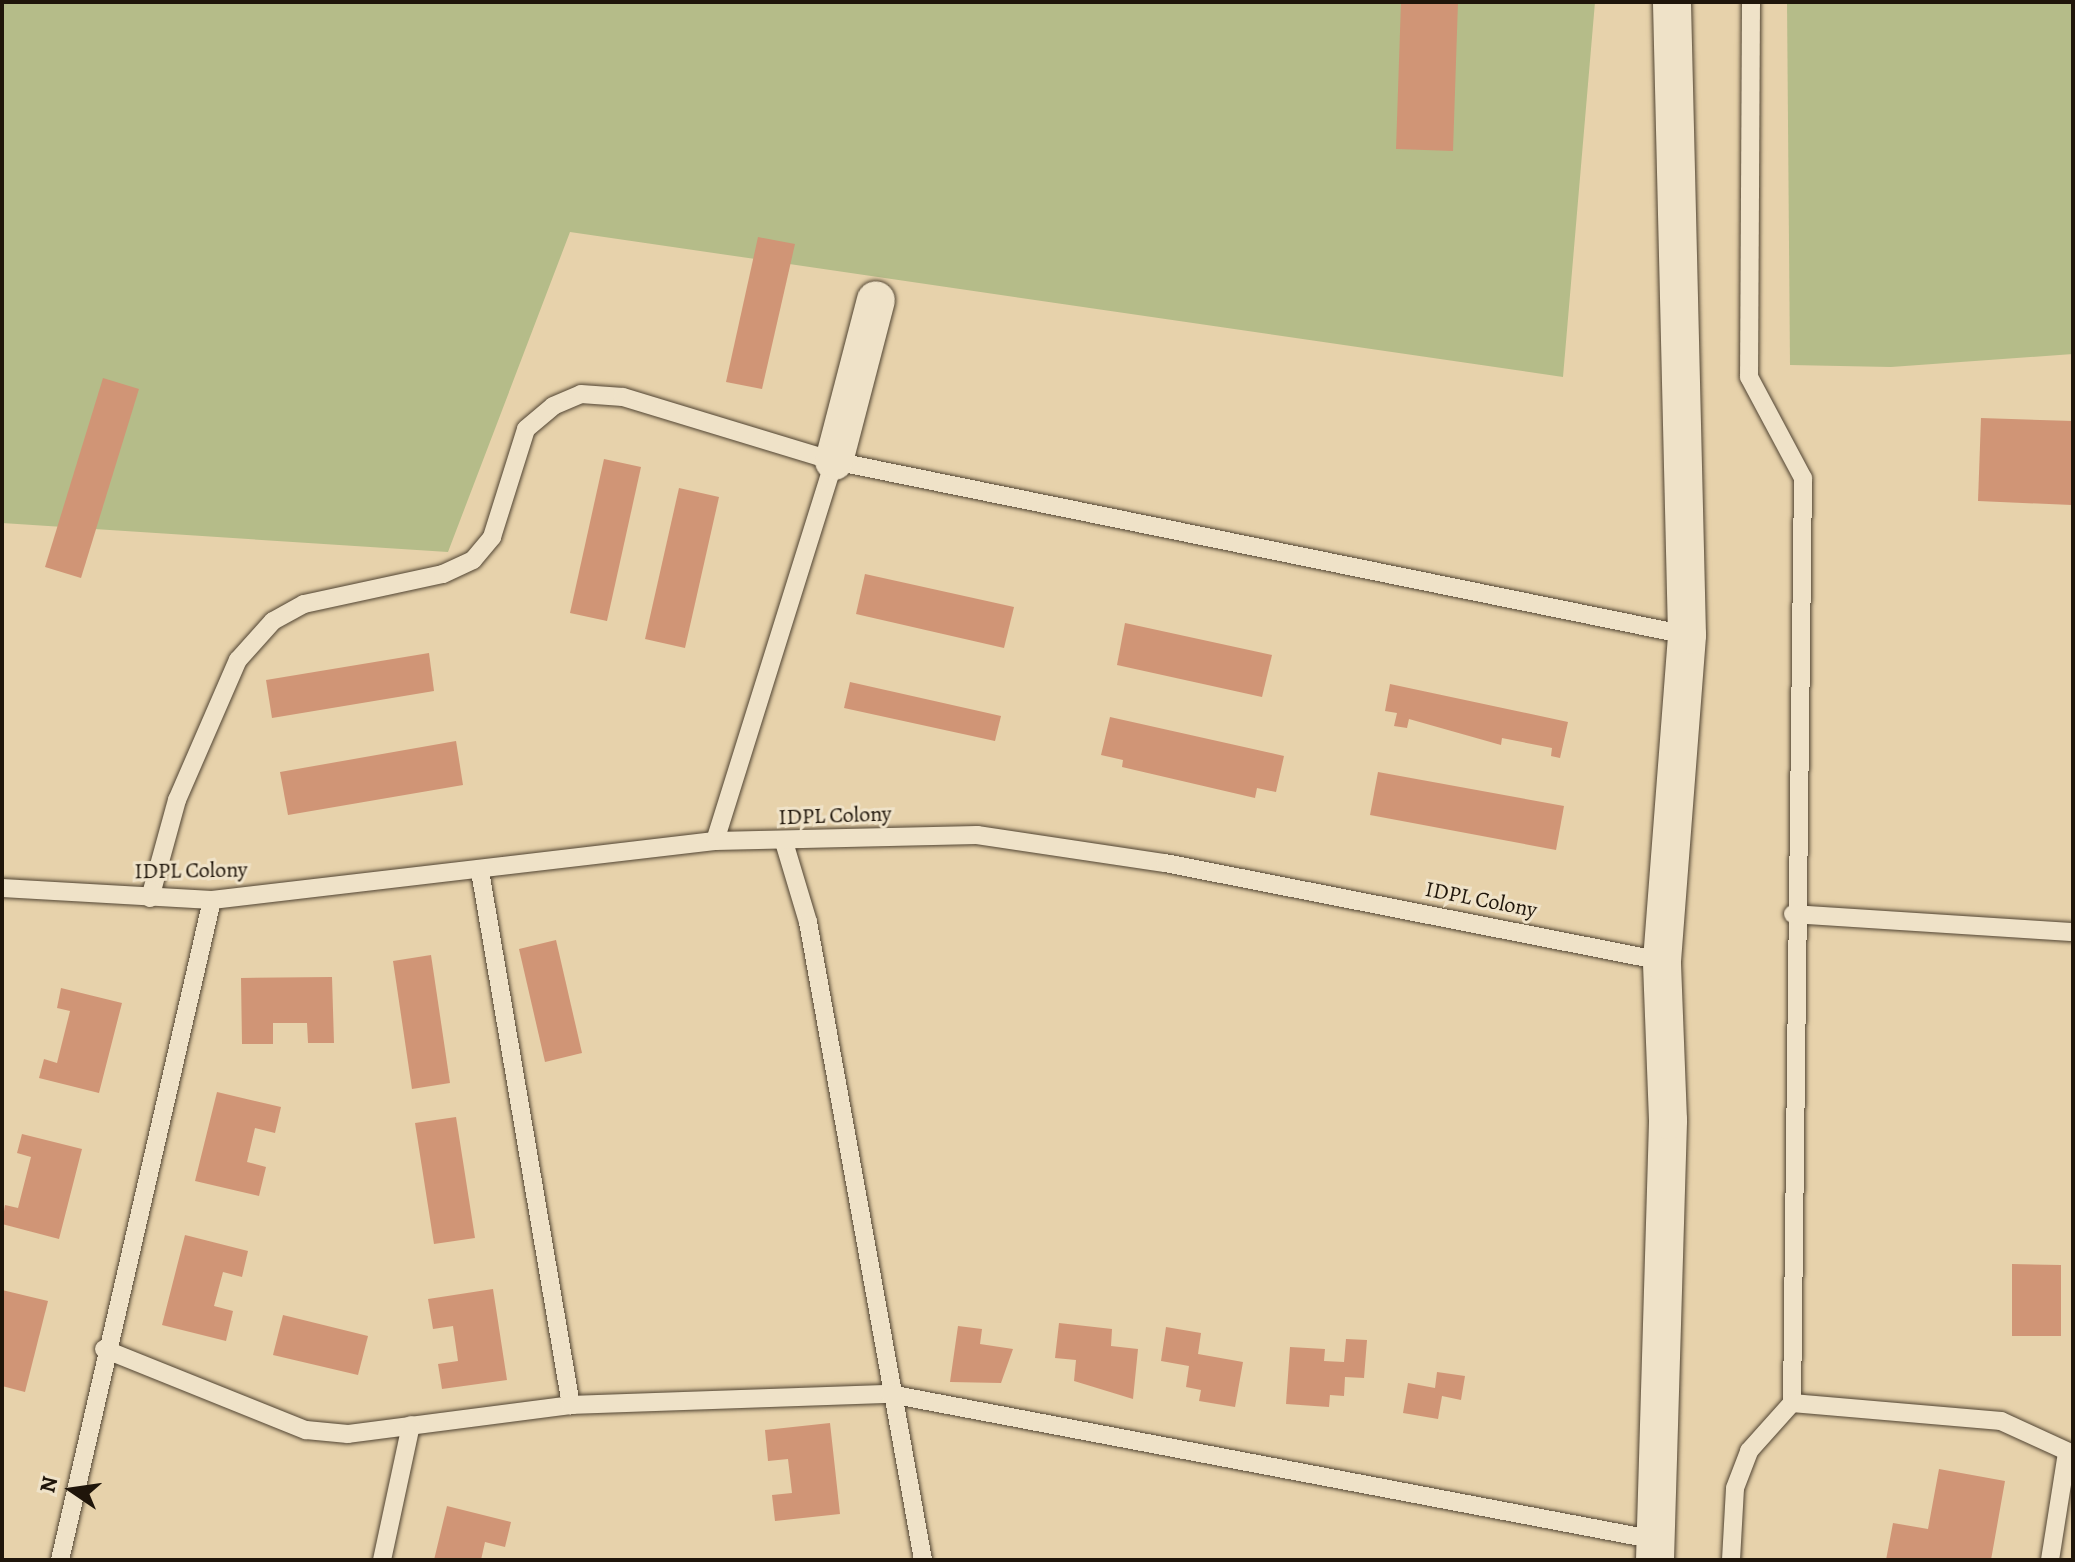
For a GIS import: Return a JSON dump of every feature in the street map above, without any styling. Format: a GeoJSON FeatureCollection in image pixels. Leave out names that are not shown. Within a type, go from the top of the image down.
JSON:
{"type":"FeatureCollection","features":[{"type":"Feature","properties":{"kind":"street"},"geometry":{"type":"LineString","coordinates":[[1655,1550],[1668,1120],[1662,961],[1687,635],[1672,2]]}},
{"type":"Feature","properties":{"kind":"street"},"geometry":{"type":"LineString","coordinates":[[834,461],[876,300]]}},
{"type":"Feature","properties":{"kind":"lane"},"geometry":{"type":"LineString","coordinates":[[1731,1560],[1735,1488],[1749,1451],[1792,1403],[1793,914],[1803,478],[1749,377],[1751,2]]}},
{"type":"Feature","properties":{"kind":"lane"},"geometry":{"type":"LineString","coordinates":[[150,898],[177,800],[247,649],[304,604],[443,574],[473,560],[492,537],[526,429],[553,406],[581,394],[623,397],[834,461],[1687,635]]}},
{"type":"Feature","properties":{"kind":"lane"},"geometry":{"type":"LineString","coordinates":[[715,841],[834,461]]}},
{"type":"Feature","properties":{"kind":"lane","name":"IDPL Colony"},"geometry":{"type":"LineString","coordinates":[[2,888],[212,900],[480,871],[715,841],[784,842],[977,835],[1165,863],[1662,961]]}},
{"type":"Feature","properties":{"kind":"lane"},"geometry":{"type":"LineString","coordinates":[[784,842],[808,922],[890,1394],[923,1560]]}},
{"type":"Feature","properties":{"kind":"lane"},"geometry":{"type":"LineString","coordinates":[[480,871],[571,1405]]}},
{"type":"Feature","properties":{"kind":"lane"},"geometry":{"type":"LineString","coordinates":[[60,1560],[104,1349],[212,900]]}},
{"type":"Feature","properties":{"kind":"lane"},"geometry":{"type":"LineString","coordinates":[[1793,914],[2073,932]]}},
{"type":"Feature","properties":{"kind":"lane"},"geometry":{"type":"LineString","coordinates":[[104,1349],[306,1430],[348,1434],[571,1405],[890,1394],[1655,1550]]}},
{"type":"Feature","properties":{"kind":"lane"},"geometry":{"type":"LineString","coordinates":[[1792,1403],[2001,1421],[2070,1453],[2050,1560]]}},
{"type":"Feature","properties":{"kind":"lane"},"geometry":{"type":"LineString","coordinates":[[382,1560],[411,1425]]}},
{"type":"Feature","properties":{"kind":"green space"},"geometry":{"type":"Polygon","coordinates":[[[2,2],[1595,2],[1563,377],[570,232],[448,552],[2,523],[2,2]]]}},
{"type":"Feature","properties":{"kind":"green space"},"geometry":{"type":"Polygon","coordinates":[[[1787,2],[2073,2],[2073,354],[1891,367],[1790,365],[1787,2]]]}},
{"type":"Feature","properties":{"kind":"building"},"geometry":{"type":"Polygon","coordinates":[[[1401,2],[1458,2],[1453,151],[1396,149],[1401,2]]]}},
{"type":"Feature","properties":{"kind":"building"},"geometry":{"type":"Polygon","coordinates":[[[758,237],[795,244],[762,389],[726,382],[758,237]]]}},
{"type":"Feature","properties":{"kind":"building"},"geometry":{"type":"Polygon","coordinates":[[[103,378],[139,389],[81,578],[45,567],[103,378]]]}},
{"type":"Feature","properties":{"kind":"building"},"geometry":{"type":"Polygon","coordinates":[[[1981,418],[2073,421],[2072,505],[1978,501],[1981,418]]]}},
{"type":"Feature","properties":{"kind":"building"},"geometry":{"type":"Polygon","coordinates":[[[604,459],[641,467],[607,621],[570,613],[604,459]]]}},
{"type":"Feature","properties":{"kind":"building"},"geometry":{"type":"Polygon","coordinates":[[[679,488],[719,497],[685,648],[645,639],[679,488]]]}},
{"type":"Feature","properties":{"kind":"building"},"geometry":{"type":"Polygon","coordinates":[[[865,574],[1014,607],[1004,648],[856,614],[865,574]]]}},
{"type":"Feature","properties":{"kind":"building"},"geometry":{"type":"Polygon","coordinates":[[[1125,623],[1272,655],[1262,697],[1117,665],[1125,623]]]}},
{"type":"Feature","properties":{"kind":"building"},"geometry":{"type":"Polygon","coordinates":[[[429,653],[434,691],[272,718],[266,680],[429,653]]]}},
{"type":"Feature","properties":{"kind":"building"},"geometry":{"type":"Polygon","coordinates":[[[850,682],[1001,716],[995,741],[844,708],[850,682]]]}},
{"type":"Feature","properties":{"kind":"building"},"geometry":{"type":"Polygon","coordinates":[[[1390,684],[1568,722],[1560,758],[1551,756],[1552,748],[1502,738],[1501,745],[1409,719],[1407,728],[1394,726],[1397,713],[1385,711],[1390,684]]]}},
{"type":"Feature","properties":{"kind":"building"},"geometry":{"type":"Polygon","coordinates":[[[1110,717],[1284,756],[1276,792],[1257,788],[1255,798],[1122,767],[1123,760],[1101,755],[1110,717]]]}},
{"type":"Feature","properties":{"kind":"building"},"geometry":{"type":"Polygon","coordinates":[[[456,741],[463,785],[288,815],[280,772],[456,741]]]}},
{"type":"Feature","properties":{"kind":"building"},"geometry":{"type":"Polygon","coordinates":[[[1378,772],[1564,806],[1556,850],[1370,815],[1378,772]]]}},
{"type":"Feature","properties":{"kind":"building"},"geometry":{"type":"Polygon","coordinates":[[[556,940],[582,1053],[545,1062],[519,949],[556,940]]]}},
{"type":"Feature","properties":{"kind":"building"},"geometry":{"type":"Polygon","coordinates":[[[431,955],[450,1083],[412,1089],[393,961],[431,955]]]}},
{"type":"Feature","properties":{"kind":"building"},"geometry":{"type":"Polygon","coordinates":[[[332,977],[334,1043],[308,1043],[307,1023],[273,1023],[273,1044],[242,1044],[241,978],[332,977]]]}},
{"type":"Feature","properties":{"kind":"building"},"geometry":{"type":"Polygon","coordinates":[[[61,988],[122,1003],[99,1093],[39,1078],[44,1059],[57,1063],[70,1011],[57,1008],[61,988]]]}},
{"type":"Feature","properties":{"kind":"building"},"geometry":{"type":"Polygon","coordinates":[[[217,1092],[281,1107],[275,1133],[255,1128],[247,1162],[266,1167],[259,1196],[195,1181],[217,1092]]]}},
{"type":"Feature","properties":{"kind":"building"},"geometry":{"type":"Polygon","coordinates":[[[456,1117],[475,1238],[434,1244],[415,1123],[456,1117]]]}},
{"type":"Feature","properties":{"kind":"building"},"geometry":{"type":"Polygon","coordinates":[[[22,1134],[82,1149],[59,1239],[2,1224],[5,1205],[18,1208],[31,1157],[17,1153],[22,1134]]]}},
{"type":"Feature","properties":{"kind":"building"},"geometry":{"type":"Polygon","coordinates":[[[185,1235],[248,1251],[242,1277],[223,1272],[214,1306],[233,1311],[226,1341],[162,1325],[185,1235]]]}},
{"type":"Feature","properties":{"kind":"building"},"geometry":{"type":"Polygon","coordinates":[[[2012,1264],[2061,1265],[2061,1336],[2012,1336],[2012,1264]]]}},
{"type":"Feature","properties":{"kind":"building"},"geometry":{"type":"Polygon","coordinates":[[[493,1289],[507,1380],[442,1389],[438,1364],[458,1361],[453,1326],[433,1329],[428,1299],[493,1289]]]}},
{"type":"Feature","properties":{"kind":"building"},"geometry":{"type":"Polygon","coordinates":[[[2,1290],[48,1301],[25,1392],[2,1386],[2,1290]]]}},
{"type":"Feature","properties":{"kind":"building"},"geometry":{"type":"Polygon","coordinates":[[[283,1315],[368,1336],[358,1375],[273,1355],[283,1315]]]}},
{"type":"Feature","properties":{"kind":"building"},"geometry":{"type":"Polygon","coordinates":[[[1059,1323],[1112,1329],[1111,1346],[1138,1349],[1133,1399],[1074,1381],[1076,1360],[1055,1358],[1059,1323]]]}},
{"type":"Feature","properties":{"kind":"building"},"geometry":{"type":"Polygon","coordinates":[[[958,1326],[982,1329],[980,1344],[1013,1349],[1001,1383],[950,1382],[958,1326]]]}},
{"type":"Feature","properties":{"kind":"building"},"geometry":{"type":"Polygon","coordinates":[[[1166,1327],[1201,1333],[1198,1354],[1243,1362],[1235,1407],[1199,1401],[1201,1390],[1186,1387],[1189,1366],[1161,1361],[1166,1327]]]}},
{"type":"Feature","properties":{"kind":"building"},"geometry":{"type":"Polygon","coordinates":[[[1346,1339],[1367,1340],[1364,1378],[1345,1377],[1344,1396],[1330,1395],[1329,1407],[1286,1404],[1290,1347],[1325,1349],[1324,1361],[1344,1362],[1346,1339]]]}},
{"type":"Feature","properties":{"kind":"building"},"geometry":{"type":"Polygon","coordinates":[[[1437,1372],[1465,1376],[1461,1400],[1442,1396],[1438,1419],[1403,1413],[1408,1383],[1435,1388],[1437,1372]]]}},
{"type":"Feature","properties":{"kind":"building"},"geometry":{"type":"Polygon","coordinates":[[[830,1423],[840,1514],[775,1521],[772,1495],[792,1493],[788,1459],[768,1461],[765,1430],[830,1423]]]}},
{"type":"Feature","properties":{"kind":"building"},"geometry":{"type":"Polygon","coordinates":[[[1939,1469],[2005,1481],[1991,1560],[1886,1560],[1893,1523],[1928,1529],[1939,1469]]]}},
{"type":"Feature","properties":{"kind":"building"},"geometry":{"type":"Polygon","coordinates":[[[447,1506],[511,1522],[505,1547],[485,1542],[481,1560],[434,1560],[447,1506]]]}}]}
